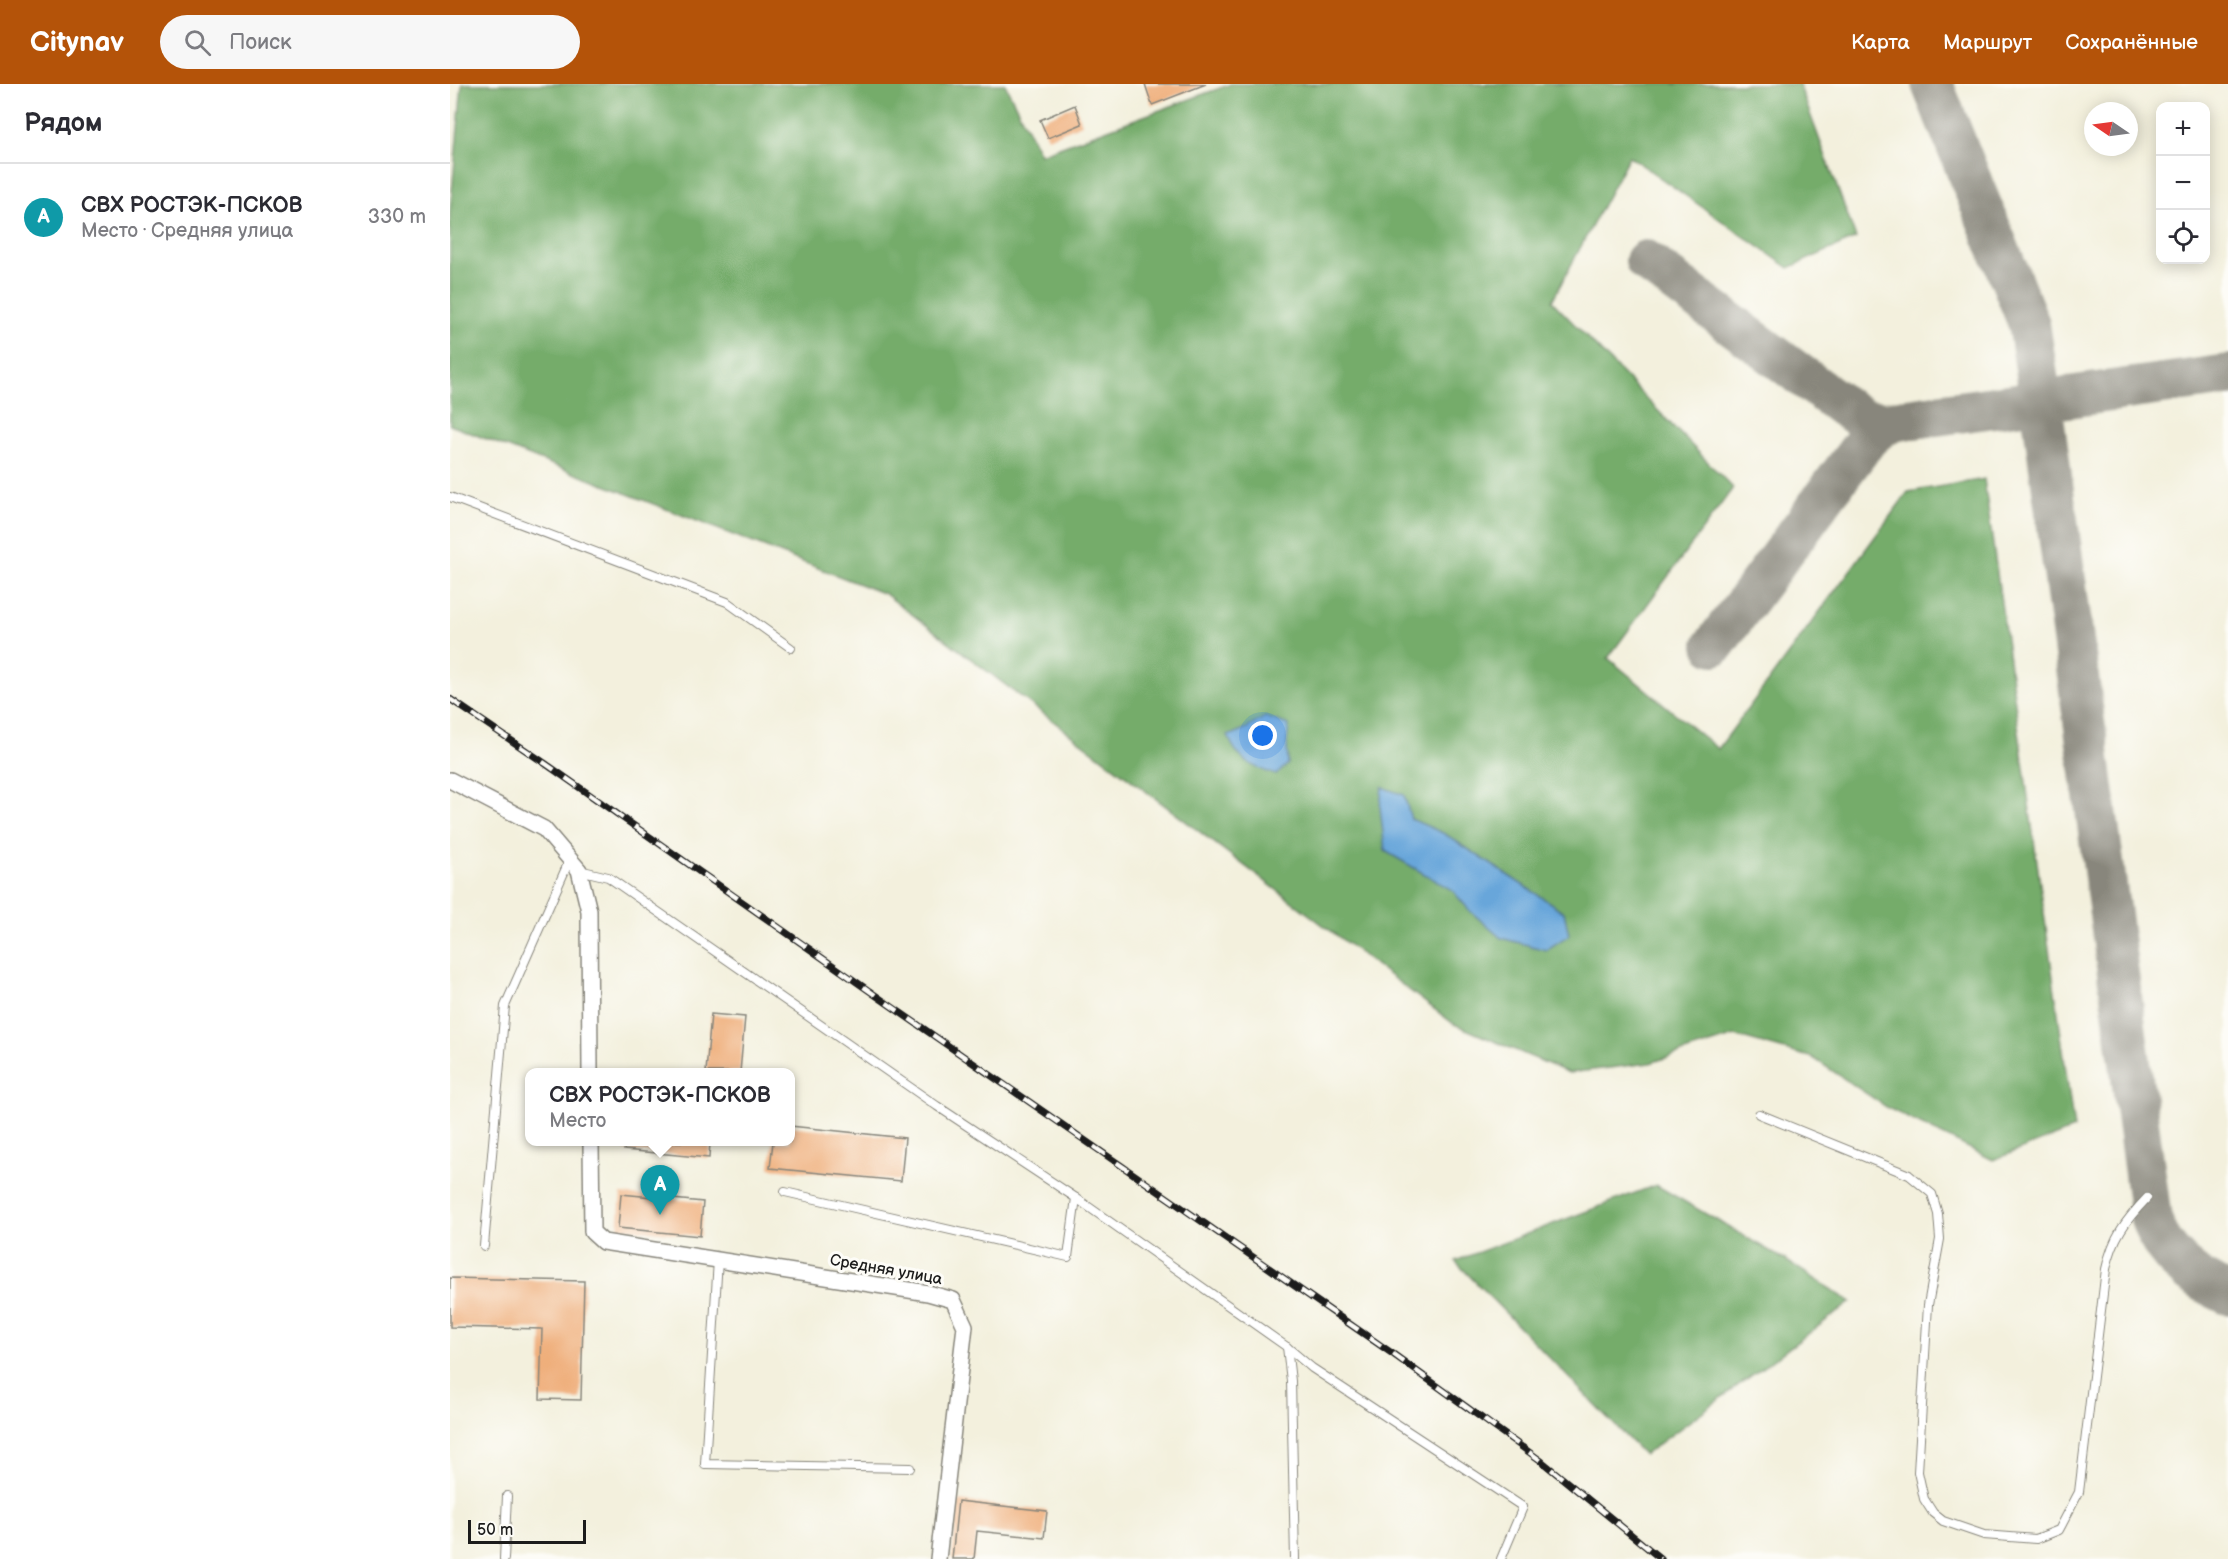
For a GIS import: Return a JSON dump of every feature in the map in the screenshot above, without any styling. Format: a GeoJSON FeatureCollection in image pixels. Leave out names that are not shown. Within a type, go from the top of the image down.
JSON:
{"type":"FeatureCollection","features":[{"type":"Feature","properties":{"kind":"street"},"geometry":{"type":"LineString","coordinates":[[450,780],[544,829],[575,864],[589,911],[590,1068]]}},
{"type":"Feature","properties":{"kind":"street","name":"Средняя улица"},"geometry":{"type":"LineString","coordinates":[[591,1146],[592,1232],[603,1242],[928,1293],[953,1300],[965,1326],[938,1559]]}},
{"type":"Feature","properties":{"kind":"lane"},"geometry":{"type":"LineString","coordinates":[[450,497],[727,602],[791,648]]}},
{"type":"Feature","properties":{"kind":"lane"},"geometry":{"type":"LineString","coordinates":[[484,1246],[506,1006],[575,864],[608,877],[937,1106],[1076,1198],[1287,1347],[1312,1368],[1523,1507],[1501,1559]]}},
{"type":"Feature","properties":{"kind":"lane"},"geometry":{"type":"LineString","coordinates":[[1758,1114],[1909,1175],[1932,1194],[1938,1214],[1940,1239],[1928,1305],[1918,1472],[1924,1499],[1933,1513],[1943,1521],[1984,1534],[2036,1539],[2059,1530],[2079,1492],[2108,1257],[2111,1246],[2125,1221],[2146,1198]]}},
{"type":"Feature","properties":{"kind":"lane"},"geometry":{"type":"LineString","coordinates":[[785,1192],[1068,1257],[1076,1198]]}},
{"type":"Feature","properties":{"kind":"lane"},"geometry":{"type":"LineString","coordinates":[[717,1260],[705,1464],[910,1468]]}},
{"type":"Feature","properties":{"kind":"lane"},"geometry":{"type":"LineString","coordinates":[[1287,1347],[1291,1380],[1295,1559]]}},
{"type":"Feature","properties":{"kind":"lane"},"geometry":{"type":"LineString","coordinates":[[504,1559],[507,1496]]}},
{"type":"Feature","properties":{"kind":"green space"},"geometry":{"type":"Polygon","coordinates":[[[462,84],[1005,84],[1040,154],[1231,84],[1799,84],[1856,238],[1789,268],[1629,156],[1552,301],[1733,488],[1608,658],[1718,749],[1908,492],[1984,479],[2074,1129],[1993,1160],[1888,1108],[1813,1058],[1735,1036],[1650,1063],[1569,1073],[1454,1024],[885,594],[450,425],[450,213],[462,84]]]}},
{"type":"Feature","properties":{"kind":"green space"},"geometry":{"type":"Polygon","coordinates":[[[1656,1185],[1787,1261],[1851,1302],[1644,1455],[1455,1261],[1656,1185]]]}},
{"type":"Feature","properties":{"kind":"water"},"geometry":{"type":"Polygon","coordinates":[[[1265,717],[1289,725],[1288,764],[1276,775],[1247,762],[1237,752],[1228,736],[1265,717]]]}},
{"type":"Feature","properties":{"kind":"water"},"geometry":{"type":"Polygon","coordinates":[[[1382,787],[1404,795],[1411,819],[1445,834],[1564,912],[1569,935],[1546,950],[1501,938],[1470,911],[1452,890],[1385,851],[1380,807],[1382,787]]]}},
{"type":"Feature","properties":{"kind":"building"},"geometry":{"type":"Polygon","coordinates":[[[1145,84],[1206,84],[1152,105],[1145,84]]]}},
{"type":"Feature","properties":{"kind":"building"},"geometry":{"type":"Polygon","coordinates":[[[1075,105],[1082,124],[1048,138],[1040,120],[1075,105]]]}},
{"type":"Feature","properties":{"kind":"building"},"geometry":{"type":"Polygon","coordinates":[[[711,1014],[745,1017],[740,1068],[706,1068],[711,1014]]]}},
{"type":"Feature","properties":{"kind":"building"},"geometry":{"type":"Polygon","coordinates":[[[795,1127],[905,1138],[901,1181],[770,1168],[773,1146],[795,1146],[795,1127]]]}},
{"type":"Feature","properties":{"kind":"building"},"geometry":{"type":"Polygon","coordinates":[[[624,1146],[710,1146],[709,1158],[624,1150],[624,1146]]]}},
{"type":"Feature","properties":{"kind":"building"},"geometry":{"type":"Polygon","coordinates":[[[621,1194],[703,1202],[700,1236],[618,1228],[621,1194]]]}},
{"type":"Feature","properties":{"kind":"building"},"geometry":{"type":"Polygon","coordinates":[[[450,1278],[584,1281],[581,1400],[540,1399],[542,1329],[450,1327],[450,1278]]]}},
{"type":"Feature","properties":{"kind":"building"},"geometry":{"type":"Polygon","coordinates":[[[958,1501],[1047,1511],[1044,1538],[977,1531],[974,1559],[952,1559],[958,1501]]]}},
{"type":"Feature","properties":{"kind":"taxiway"},"geometry":{"type":"LineString","coordinates":[[1932,84],[2029,324],[2151,1219],[2163,1244],[2181,1264],[2203,1281],[2228,1294]]}},
{"type":"Feature","properties":{"kind":"taxiway"},"geometry":{"type":"LineString","coordinates":[[1646,261],[1844,407],[1865,420],[1885,422],[2228,375]]}},
{"type":"Feature","properties":{"kind":"taxiway"},"geometry":{"type":"LineString","coordinates":[[1714,645],[1868,438],[1881,427],[1894,421]]}},
{"type":"Feature","properties":{"kind":"railway"},"geometry":{"type":"LineString","coordinates":[[450,699],[1393,1354],[1540,1460],[1661,1559]]}},
{"type":"Feature","properties":{"kind":"place","name":"СВХ РОСТЭК-ПСКОВ"},"geometry":{"type":"Point","coordinates":[660,1215]}}]}
